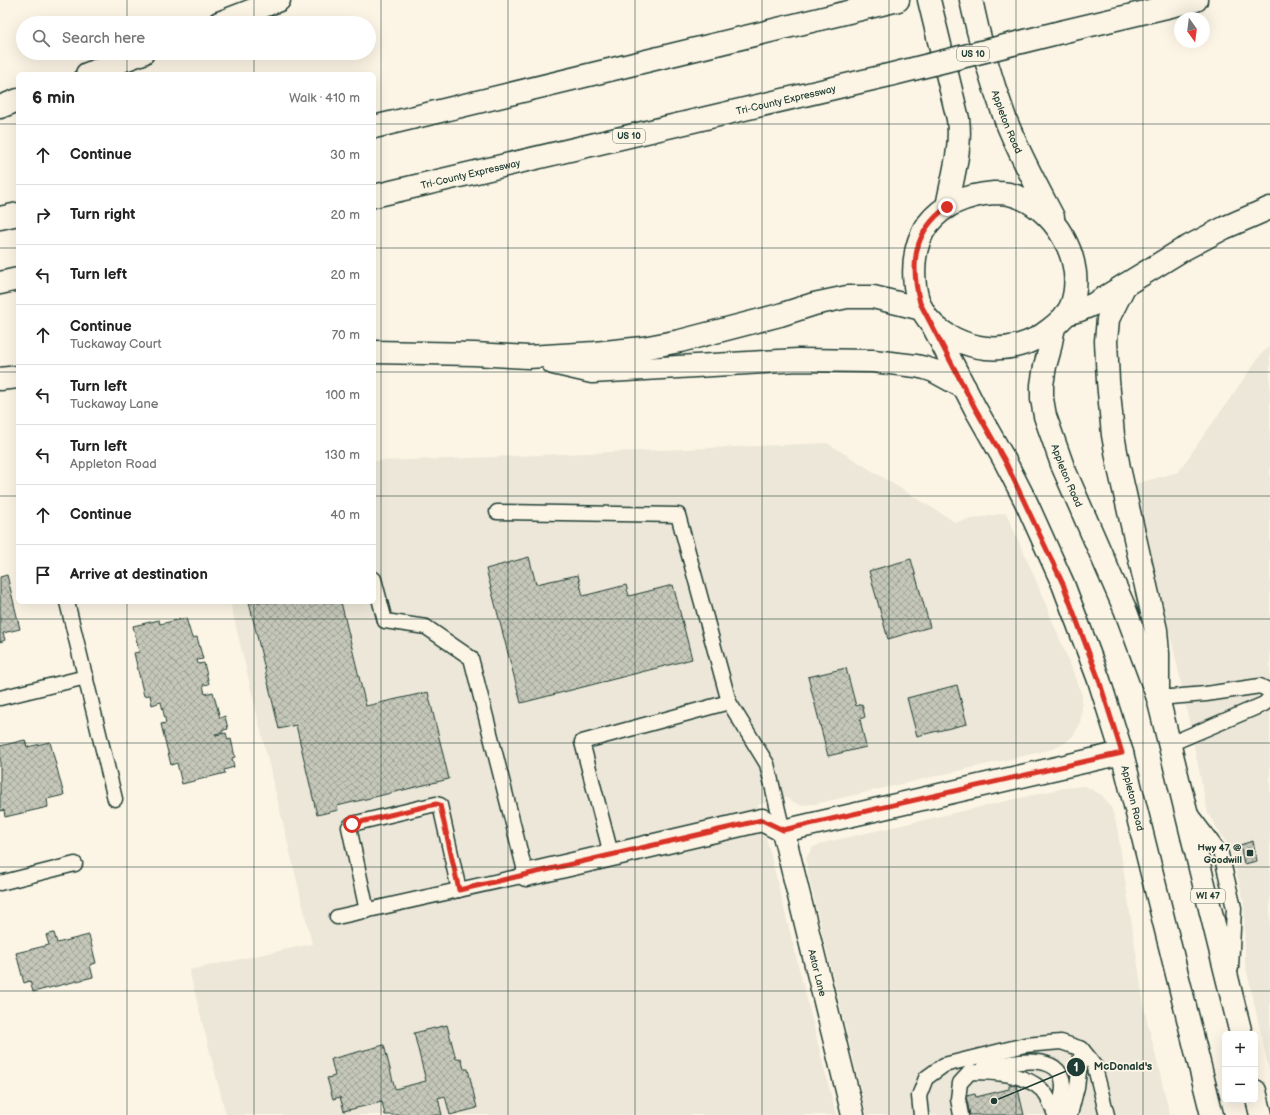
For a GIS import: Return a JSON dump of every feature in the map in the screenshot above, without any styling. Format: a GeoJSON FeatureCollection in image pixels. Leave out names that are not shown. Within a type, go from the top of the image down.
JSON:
{"type":"FeatureCollection","features":[{"type":"Feature","properties":{"kind":"main road"},"geometry":{"type":"LineString","coordinates":[[237,16],[279,0]]}},
{"type":"Feature","properties":{"kind":"main road"},"geometry":{"type":"LineString","coordinates":[[376,127],[898,0]]}},
{"type":"Feature","properties":{"kind":"main road"},"geometry":{"type":"LineString","coordinates":[[929,0],[959,128],[958,147],[947,207]]}},
{"type":"Feature","properties":{"kind":"main road","name":"Appleton Road"},"geometry":{"type":"LineString","coordinates":[[971,0],[977,28],[1005,118],[1028,170],[1072,256],[1076,279],[1074,294],[1071,306],[1060,320],[1045,366],[1042,385],[1042,399],[1045,416],[1063,467],[1125,609],[1158,698],[1241,1031]]}},
{"type":"Feature","properties":{"kind":"main road","name":"Tri-County Expressway"},"geometry":{"type":"LineString","coordinates":[[376,196],[885,76],[1196,0]]}},
{"type":"Feature","properties":{"kind":"main road"},"geometry":{"type":"LineString","coordinates":[[92,72],[124,60]]}},
{"type":"Feature","properties":{"kind":"main road"},"geometry":{"type":"LineString","coordinates":[[0,107],[16,101]]}},
{"type":"Feature","properties":{"kind":"main road","name":"Appleton Road"},"geometry":{"type":"LineString","coordinates":[[1063,236],[1053,222],[1035,206],[1008,194],[994,192],[977,194],[961,200],[939,213],[927,225],[919,240],[914,267],[918,296],[926,316],[1005,461],[1063,584],[1099,680],[1122,753],[1212,1115]]}},
{"type":"Feature","properties":{"kind":"main road"},"geometry":{"type":"LineString","coordinates":[[376,352],[474,354],[528,357],[596,353],[642,348],[719,332],[814,304],[847,297],[873,297],[926,316],[953,338],[974,346],[986,348],[1009,347],[1028,343],[1042,336],[1060,320],[1094,304],[1182,250],[1224,228],[1270,208]]}},
{"type":"Feature","properties":{"kind":"main road"},"geometry":{"type":"LineString","coordinates":[[0,218],[16,214]]}},
{"type":"Feature","properties":{"kind":"main road"},"geometry":{"type":"LineString","coordinates":[[0,283],[16,279]]}},
{"type":"Feature","properties":{"kind":"main road"},"geometry":{"type":"LineString","coordinates":[[1125,285],[1108,320],[1106,341],[1108,381],[1113,435],[1119,468],[1156,630],[1158,698]]}},
{"type":"Feature","properties":{"kind":"main road"},"geometry":{"type":"LineString","coordinates":[[528,357],[592,372],[798,360],[873,361],[925,368],[934,371],[964,388]]}},
{"type":"Feature","properties":{"kind":"main road"},"geometry":{"type":"LineString","coordinates":[[0,379],[16,377]]}},
{"type":"Feature","properties":{"kind":"main road"},"geometry":{"type":"LineString","coordinates":[[526,875],[762,820],[783,830],[1122,753]]}},
{"type":"Feature","properties":{"kind":"main road","name":"Astor Lane"},"geometry":{"type":"LineString","coordinates":[[783,830],[853,1115]]}},
{"type":"Feature","properties":{"kind":"main road"},"geometry":{"type":"LineString","coordinates":[[1258,1103],[1261,1115]]}},
{"type":"Feature","properties":{"kind":"lane"},"geometry":{"type":"LineString","coordinates":[[497,512],[678,515],[728,702],[767,764],[783,830]]}},
{"type":"Feature","properties":{"kind":"lane"},"geometry":{"type":"LineString","coordinates":[[337,917],[526,875],[471,658],[426,627],[385,621],[376,586]]}},
{"type":"Feature","properties":{"kind":"lane"},"geometry":{"type":"LineString","coordinates":[[68,604],[115,799]]}},
{"type":"Feature","properties":{"kind":"lane"},"geometry":{"type":"LineString","coordinates":[[0,698],[86,678]]}},
{"type":"Feature","properties":{"kind":"lane"},"geometry":{"type":"LineString","coordinates":[[1158,698],[1206,694],[1260,686],[1270,691]]}},
{"type":"Feature","properties":{"kind":"lane"},"geometry":{"type":"LineString","coordinates":[[1170,744],[1264,704],[1270,698]]}},
{"type":"Feature","properties":{"kind":"lane"},"geometry":{"type":"LineString","coordinates":[[611,854],[582,742],[728,702]]}},
{"type":"Feature","properties":{"kind":"lane"},"geometry":{"type":"LineString","coordinates":[[367,911],[349,827],[352,824],[436,804],[440,805],[459,890]]}},
{"type":"Feature","properties":{"kind":"lane"},"geometry":{"type":"LineString","coordinates":[[0,883],[75,864]]}},
{"type":"Feature","properties":{"kind":"lane"},"geometry":{"type":"LineString","coordinates":[[921,1115],[919,1096],[926,1078],[944,1065],[1025,1045],[1061,1042],[1082,1049],[1094,1064],[1106,1115]]}},
{"type":"Feature","properties":{"kind":"lane"},"geometry":{"type":"LineString","coordinates":[[1070,1115],[1077,1087],[1082,1049]]}},
{"type":"Feature","properties":{"kind":"lane"},"geometry":{"type":"LineString","coordinates":[[961,1115],[958,1099],[960,1083],[970,1072],[1010,1062],[1032,1060],[1050,1065],[1059,1071],[1063,1083],[1056,1115]]}},
{"type":"Feature","properties":{"kind":"lane"},"geometry":{"type":"LineString","coordinates":[[970,1072],[997,1073],[1026,1080],[1041,1090],[1051,1103],[1056,1115]]}},
{"type":"Feature","properties":{"kind":"shaded area"},"geometry":{"type":"Polygon","coordinates":[[[1270,347],[1270,1074],[1245,963],[1244,902],[1231,850],[1208,814],[1178,668],[1135,484],[1178,472],[1262,353],[1270,347]]]}},
{"type":"Feature","properties":{"kind":"shaded area"},"geometry":{"type":"Polygon","coordinates":[[[827,443],[955,522],[1006,513],[1032,571],[1082,695],[1080,724],[1073,736],[1065,743],[1053,749],[815,804],[800,805],[786,797],[758,805],[836,1115],[226,1115],[189,970],[312,944],[230,604],[376,604],[376,461],[827,443]]]}},
{"type":"Feature","properties":{"kind":"shaded area"},"geometry":{"type":"Polygon","coordinates":[[[1085,786],[1102,795],[1111,807],[1117,827],[1145,1012],[1170,1115],[867,1115],[808,874],[806,858],[813,847],[827,842],[1064,788],[1085,786]]]}},
{"type":"Feature","properties":{"kind":"building"},"geometry":{"type":"Polygon","coordinates":[[[529,557],[536,584],[578,575],[583,596],[626,585],[629,596],[673,585],[692,659],[521,703],[486,569],[529,557]]]}},
{"type":"Feature","properties":{"kind":"building"},"geometry":{"type":"Polygon","coordinates":[[[911,559],[930,627],[888,639],[869,571],[911,559]]]}},
{"type":"Feature","properties":{"kind":"building"},"geometry":{"type":"Polygon","coordinates":[[[7,575],[20,629],[3,633],[5,640],[0,642],[0,577],[7,575]]]}},
{"type":"Feature","properties":{"kind":"building"},"geometry":{"type":"Polygon","coordinates":[[[249,604],[341,604],[366,706],[428,692],[449,779],[337,806],[338,810],[317,815],[296,725],[279,729],[249,604]]]}},
{"type":"Feature","properties":{"kind":"building"},"geometry":{"type":"Polygon","coordinates":[[[186,618],[192,638],[197,637],[203,659],[197,660],[198,664],[204,663],[209,684],[203,685],[205,694],[213,692],[220,718],[225,716],[228,729],[215,734],[226,733],[228,740],[231,739],[235,757],[232,758],[234,767],[224,770],[225,773],[182,784],[177,763],[171,765],[161,724],[166,723],[161,702],[152,705],[150,695],[144,696],[134,653],[139,652],[133,626],[159,620],[160,624],[186,618]]]}},
{"type":"Feature","properties":{"kind":"building"},"geometry":{"type":"Polygon","coordinates":[[[846,668],[856,706],[862,704],[865,717],[860,719],[866,747],[828,756],[808,677],[846,668]]]}},
{"type":"Feature","properties":{"kind":"building"},"geometry":{"type":"Polygon","coordinates":[[[957,685],[967,724],[917,736],[907,698],[957,685]]]}},
{"type":"Feature","properties":{"kind":"building"},"geometry":{"type":"Polygon","coordinates":[[[25,740],[27,747],[50,742],[64,795],[47,799],[48,807],[5,817],[4,810],[0,811],[0,746],[25,740]]]}},
{"type":"Feature","properties":{"kind":"building"},"geometry":{"type":"Polygon","coordinates":[[[1253,841],[1257,861],[1244,864],[1240,845],[1253,841]]]}},
{"type":"Feature","properties":{"kind":"building"},"geometry":{"type":"Polygon","coordinates":[[[54,933],[57,943],[89,935],[96,963],[90,965],[93,977],[33,992],[30,981],[24,983],[16,953],[49,945],[46,935],[54,933]]]}},
{"type":"Feature","properties":{"kind":"building"},"geometry":{"type":"Polygon","coordinates":[[[447,1025],[456,1059],[461,1058],[464,1069],[468,1069],[477,1108],[450,1115],[445,1096],[438,1098],[442,1115],[385,1115],[382,1102],[344,1111],[340,1097],[333,1099],[327,1078],[335,1076],[331,1059],[384,1045],[395,1089],[426,1081],[414,1033],[447,1025]]]}},
{"type":"Feature","properties":{"kind":"building"},"geometry":{"type":"Polygon","coordinates":[[[1017,1085],[1024,1115],[970,1115],[966,1096],[975,1094],[976,1097],[1009,1089],[1009,1086],[1017,1085]]]}},
{"type":"Feature","properties":{"kind":"place","name":"Hwy 47 @ Goodwill"},"geometry":{"type":"Point","coordinates":[1250,853]}},
{"type":"Feature","properties":{"kind":"place","name":"McDonald's"},"geometry":{"type":"Point","coordinates":[994,1101]}},
{"type":"Feature","properties":{"kind":"route"},"geometry":{"type":"LineString","coordinates":[[352,824],[436,804],[440,805],[459,890],[762,820],[783,830],[1122,753],[1099,680],[1063,584],[1026,502],[920,303],[916,287],[914,267],[919,240],[927,225],[947,207]]}}]}
